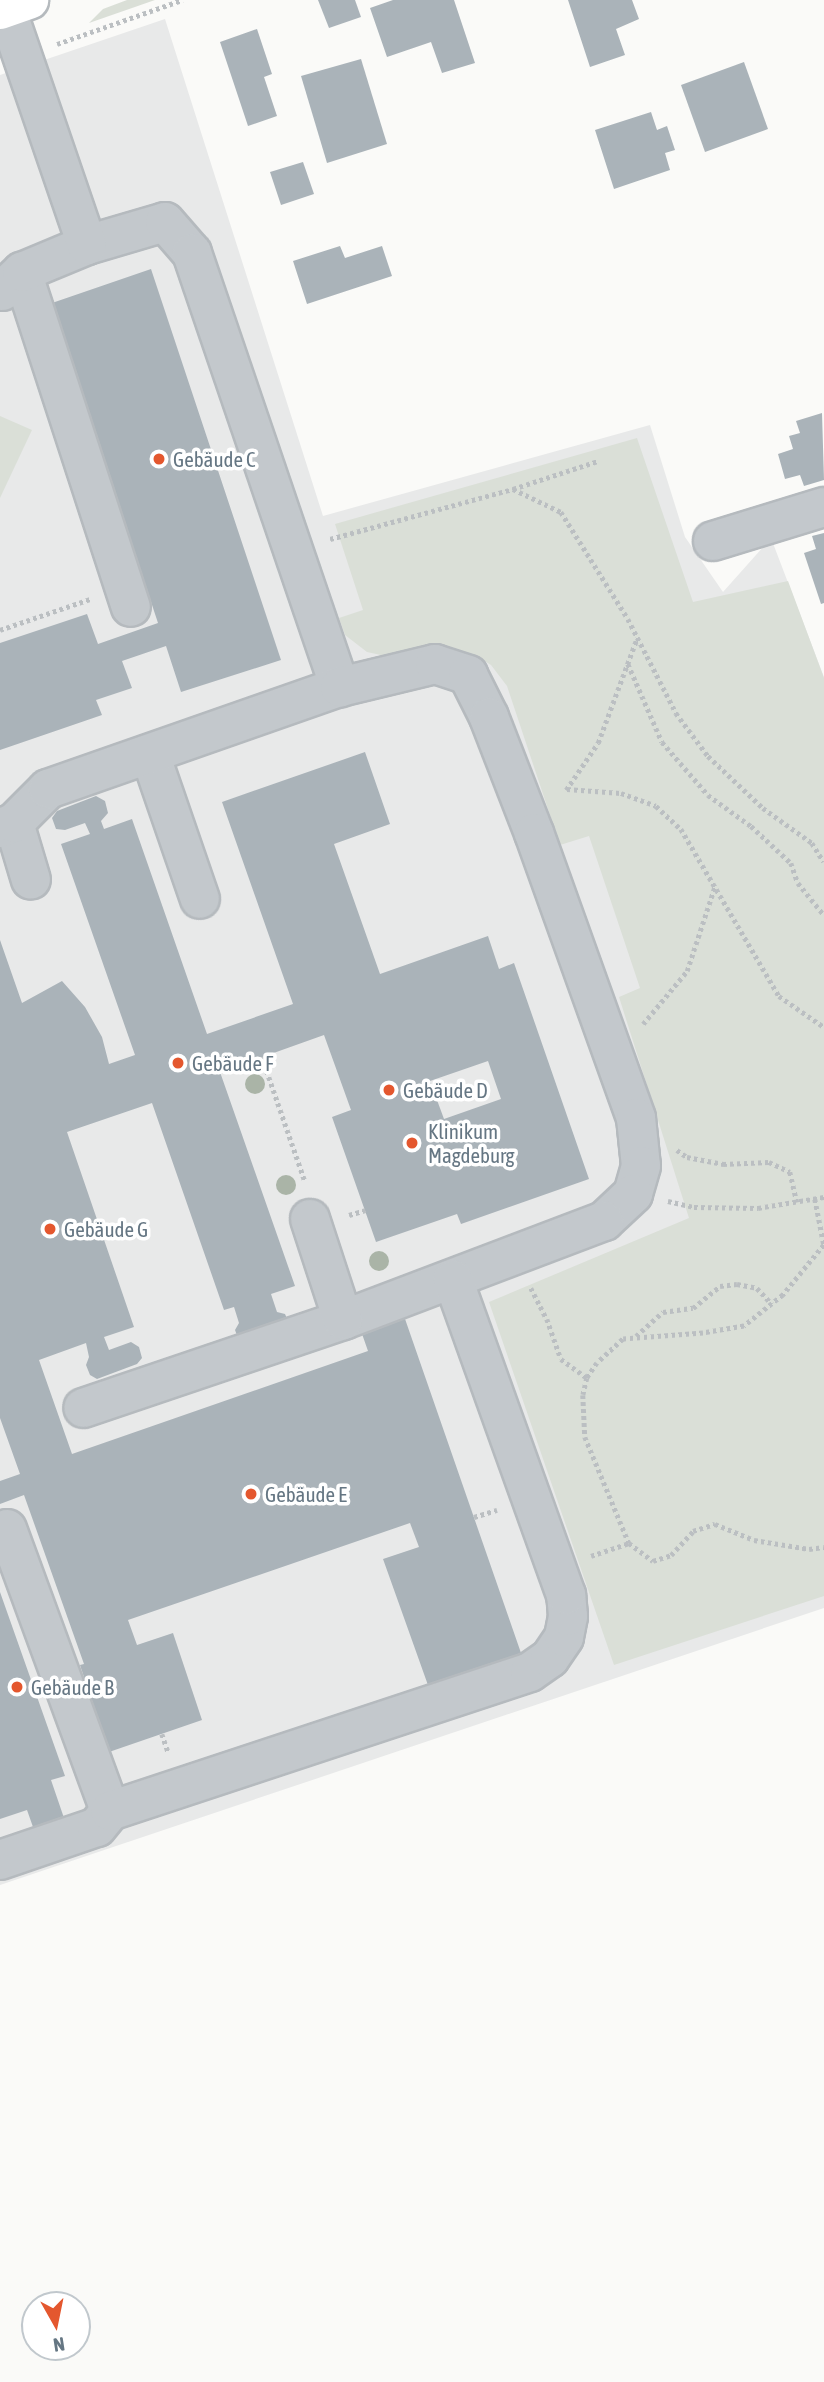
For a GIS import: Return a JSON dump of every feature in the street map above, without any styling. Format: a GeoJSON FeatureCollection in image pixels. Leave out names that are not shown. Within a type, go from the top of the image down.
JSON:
{"type":"FeatureCollection","features":[{"type":"Feature","properties":{"kind":"street"},"geometry":{"type":"LineString","coordinates":[[11,6],[87,245]]}},
{"type":"Feature","properties":{"kind":"street"},"geometry":{"type":"LineString","coordinates":[[128,597],[11,283],[87,245],[165,222],[192,253],[340,687]]}},
{"type":"Feature","properties":{"kind":"street"},"geometry":{"type":"LineString","coordinates":[[713,541],[824,507]]}},
{"type":"Feature","properties":{"kind":"street"},"geometry":{"type":"LineString","coordinates":[[31,880],[7,825],[48,789],[340,687],[435,664],[468,675],[489,717],[534,833],[636,1118],[641,1166],[633,1194],[604,1221],[343,1320],[83,1408]]}},
{"type":"Feature","properties":{"kind":"street"},"geometry":{"type":"LineString","coordinates":[[150,754],[200,899]]}},
{"type":"Feature","properties":{"kind":"street"},"geometry":{"type":"LineString","coordinates":[[309,1205],[343,1320]]}},
{"type":"Feature","properties":{"kind":"street"},"geometry":{"type":"LineString","coordinates":[[0,1860],[97,1827],[110,1811],[530,1672],[542,1665],[561,1644],[568,1623],[566,1595],[453,1280]]}},
{"type":"Feature","properties":{"kind":"street"},"geometry":{"type":"LineString","coordinates":[[7,1530],[110,1811]]}},
{"type":"Feature","properties":{"kind":"path"},"geometry":{"type":"LineString","coordinates":[[82,35],[182,0]]}},
{"type":"Feature","properties":{"kind":"path"},"geometry":{"type":"LineString","coordinates":[[294,549],[513,489],[598,461]]}},
{"type":"Feature","properties":{"kind":"path"},"geometry":{"type":"LineString","coordinates":[[513,489],[561,512],[637,638],[676,713],[708,756],[763,808],[812,843],[824,862]]}},
{"type":"Feature","properties":{"kind":"path"},"geometry":{"type":"LineString","coordinates":[[0,630],[128,597]]}},
{"type":"Feature","properties":{"kind":"path"},"geometry":{"type":"LineString","coordinates":[[534,833],[598,743],[637,638]]}},
{"type":"Feature","properties":{"kind":"path"},"geometry":{"type":"LineString","coordinates":[[628,664],[662,742],[708,795],[751,827],[792,863],[798,883],[824,915]]}},
{"type":"Feature","properties":{"kind":"path"},"geometry":{"type":"LineString","coordinates":[[567,789],[621,793],[656,806],[681,829],[716,885],[751,953],[779,996],[824,1027]]}},
{"type":"Feature","properties":{"kind":"path"},"geometry":{"type":"LineString","coordinates":[[612,1054],[647,1021],[687,971],[716,885]]}},
{"type":"Feature","properties":{"kind":"path"},"geometry":{"type":"LineString","coordinates":[[262,1057],[309,1205]]}},
{"type":"Feature","properties":{"kind":"path"},"geometry":{"type":"LineString","coordinates":[[636,1118],[687,1157],[723,1164],[769,1162],[790,1172],[797,1202]]}},
{"type":"Feature","properties":{"kind":"path"},"geometry":{"type":"LineString","coordinates":[[633,1194],[694,1206],[758,1208],[824,1198]]}},
{"type":"Feature","properties":{"kind":"path"},"geometry":{"type":"LineString","coordinates":[[815,1199],[824,1245],[772,1304],[744,1326],[703,1333],[623,1339],[597,1363],[587,1378],[583,1395],[585,1437],[629,1543],[653,1560],[671,1555],[693,1531],[715,1524],[754,1540],[809,1549],[824,1547]]}},
{"type":"Feature","properties":{"kind":"path"},"geometry":{"type":"LineString","coordinates":[[506,1259],[526,1279],[547,1319],[561,1359],[587,1378]]}},
{"type":"Feature","properties":{"kind":"path"},"geometry":{"type":"LineString","coordinates":[[634,1337],[663,1312],[693,1308],[720,1286],[737,1284],[757,1288],[772,1304]]}},
{"type":"Feature","properties":{"kind":"path"},"geometry":{"type":"LineString","coordinates":[[474,1517],[502,1509]]}},
{"type":"Feature","properties":{"kind":"path"},"geometry":{"type":"LineString","coordinates":[[591,1556],[629,1543]]}},
{"type":"Feature","properties":{"kind":"shaded area"},"geometry":{"type":"Polygon","coordinates":[[[127,0],[155,0],[89,23],[103,9],[127,0]]]}},
{"type":"Feature","properties":{"kind":"shaded area","name":"Klinikum Magdeburg"},"geometry":{"type":"Polygon","coordinates":[[[165,19],[323,516],[650,425],[685,537],[723,592],[771,538],[824,677],[824,1608],[0,1885],[0,75],[165,19]]]}},
{"type":"Feature","properties":{"kind":"shaded area"},"geometry":{"type":"Polygon","coordinates":[[[0,416],[32,430],[0,498],[0,416]]]}},
{"type":"Feature","properties":{"kind":"shaded area"},"geometry":{"type":"Polygon","coordinates":[[[637,438],[693,602],[788,581],[824,678],[824,1596],[614,1665],[489,1302],[689,1218],[619,997],[640,988],[589,836],[560,845],[507,686],[491,665],[473,654],[448,650],[390,657],[367,652],[345,635],[339,618],[363,610],[335,524],[637,438]]]}},
{"type":"Feature","properties":{"kind":"building"},"geometry":{"type":"Polygon","coordinates":[[[318,0],[355,0],[361,17],[329,28],[318,0]]]}},
{"type":"Feature","properties":{"kind":"building"},"geometry":{"type":"Polygon","coordinates":[[[393,0],[454,0],[475,63],[442,73],[431,42],[387,57],[370,8],[393,0]]]}},
{"type":"Feature","properties":{"kind":"building"},"geometry":{"type":"Polygon","coordinates":[[[568,0],[632,0],[639,19],[616,29],[625,55],[590,67],[568,0]]]}},
{"type":"Feature","properties":{"kind":"building"},"geometry":{"type":"Polygon","coordinates":[[[257,29],[272,74],[264,77],[277,116],[248,126],[220,42],[257,29]]]}},
{"type":"Feature","properties":{"kind":"building"},"geometry":{"type":"Polygon","coordinates":[[[361,59],[387,144],[327,163],[301,76],[361,59]]]}},
{"type":"Feature","properties":{"kind":"building"},"geometry":{"type":"Polygon","coordinates":[[[744,62],[768,129],[705,152],[681,85],[744,62]]]}},
{"type":"Feature","properties":{"kind":"building"},"geometry":{"type":"Polygon","coordinates":[[[651,112],[657,130],[667,126],[675,150],[665,153],[670,170],[614,189],[595,130],[651,112]]]}},
{"type":"Feature","properties":{"kind":"building"},"geometry":{"type":"Polygon","coordinates":[[[303,162],[314,194],[281,205],[270,172],[303,162]]]}},
{"type":"Feature","properties":{"kind":"building"},"geometry":{"type":"Polygon","coordinates":[[[340,246],[345,258],[382,246],[392,276],[307,304],[293,261],[340,246]]]}},
{"type":"Feature","properties":{"kind":"building","name":"Gebäude C"},"geometry":{"type":"Polygon","coordinates":[[[151,269],[281,660],[181,692],[166,646],[122,661],[132,688],[96,700],[102,715],[0,750],[0,643],[87,614],[98,644],[158,623],[52,303],[151,269]]]}},
{"type":"Feature","properties":{"kind":"building"},"geometry":{"type":"Polygon","coordinates":[[[822,413],[824,480],[804,486],[800,475],[785,479],[778,454],[793,449],[789,436],[800,433],[796,421],[822,413]]]}},
{"type":"Feature","properties":{"kind":"building"},"geometry":{"type":"Polygon","coordinates":[[[824,533],[824,603],[821,604],[804,553],[816,549],[812,536],[824,533]]]}},
{"type":"Feature","properties":{"kind":"building"},"geometry":{"type":"Polygon","coordinates":[[[365,752],[390,824],[334,844],[380,974],[488,936],[499,969],[514,963],[589,1179],[461,1224],[457,1214],[376,1242],[332,1117],[351,1110],[324,1035],[220,1072],[295,1286],[271,1294],[277,1312],[285,1314],[289,1323],[239,1341],[235,1330],[239,1323],[234,1307],[224,1310],[152,1103],[67,1132],[134,1327],[104,1337],[109,1350],[131,1342],[139,1347],[142,1358],[137,1364],[97,1379],[90,1375],[86,1365],[89,1357],[86,1343],[39,1360],[72,1454],[368,1351],[361,1331],[404,1316],[521,1653],[429,1688],[383,1559],[419,1547],[410,1523],[128,1620],[137,1645],[173,1633],[202,1720],[109,1752],[80,1665],[84,1664],[24,1495],[0,1504],[0,1481],[20,1474],[0,1418],[0,940],[22,1003],[62,981],[85,1007],[102,1037],[109,1064],[135,1055],[61,844],[90,834],[85,823],[65,830],[56,829],[52,818],[57,811],[96,796],[105,801],[108,813],[101,821],[104,829],[132,819],[207,1034],[293,1004],[222,802],[365,752]],[[488,1061],[430,1081],[444,1119],[501,1099],[488,1061]]]}},
{"type":"Feature","properties":{"kind":"building","name":"Gebäude B"},"geometry":{"type":"Polygon","coordinates":[[[0,1592],[65,1776],[51,1780],[64,1818],[33,1827],[27,1810],[0,1819],[0,1592]]]}},
{"type":"Feature","properties":{"kind":"place","name":"Gebäude C"},"geometry":{"type":"Point","coordinates":[159,459]}},
{"type":"Feature","properties":{"kind":"place","name":"Gebäude F"},"geometry":{"type":"Point","coordinates":[178,1063]}},
{"type":"Feature","properties":{"kind":"place","name":"Gebäude D"},"geometry":{"type":"Point","coordinates":[389,1090]}},
{"type":"Feature","properties":{"kind":"place","name":"Klinikum Magdeburg"},"geometry":{"type":"Point","coordinates":[412,1143]}},
{"type":"Feature","properties":{"kind":"place","name":"Gebäude G"},"geometry":{"type":"Point","coordinates":[50,1229]}},
{"type":"Feature","properties":{"kind":"place","name":"Gebäude E"},"geometry":{"type":"Point","coordinates":[251,1494]}},
{"type":"Feature","properties":{"kind":"place","name":"Gebäude B"},"geometry":{"type":"Point","coordinates":[17,1687]}}]}
